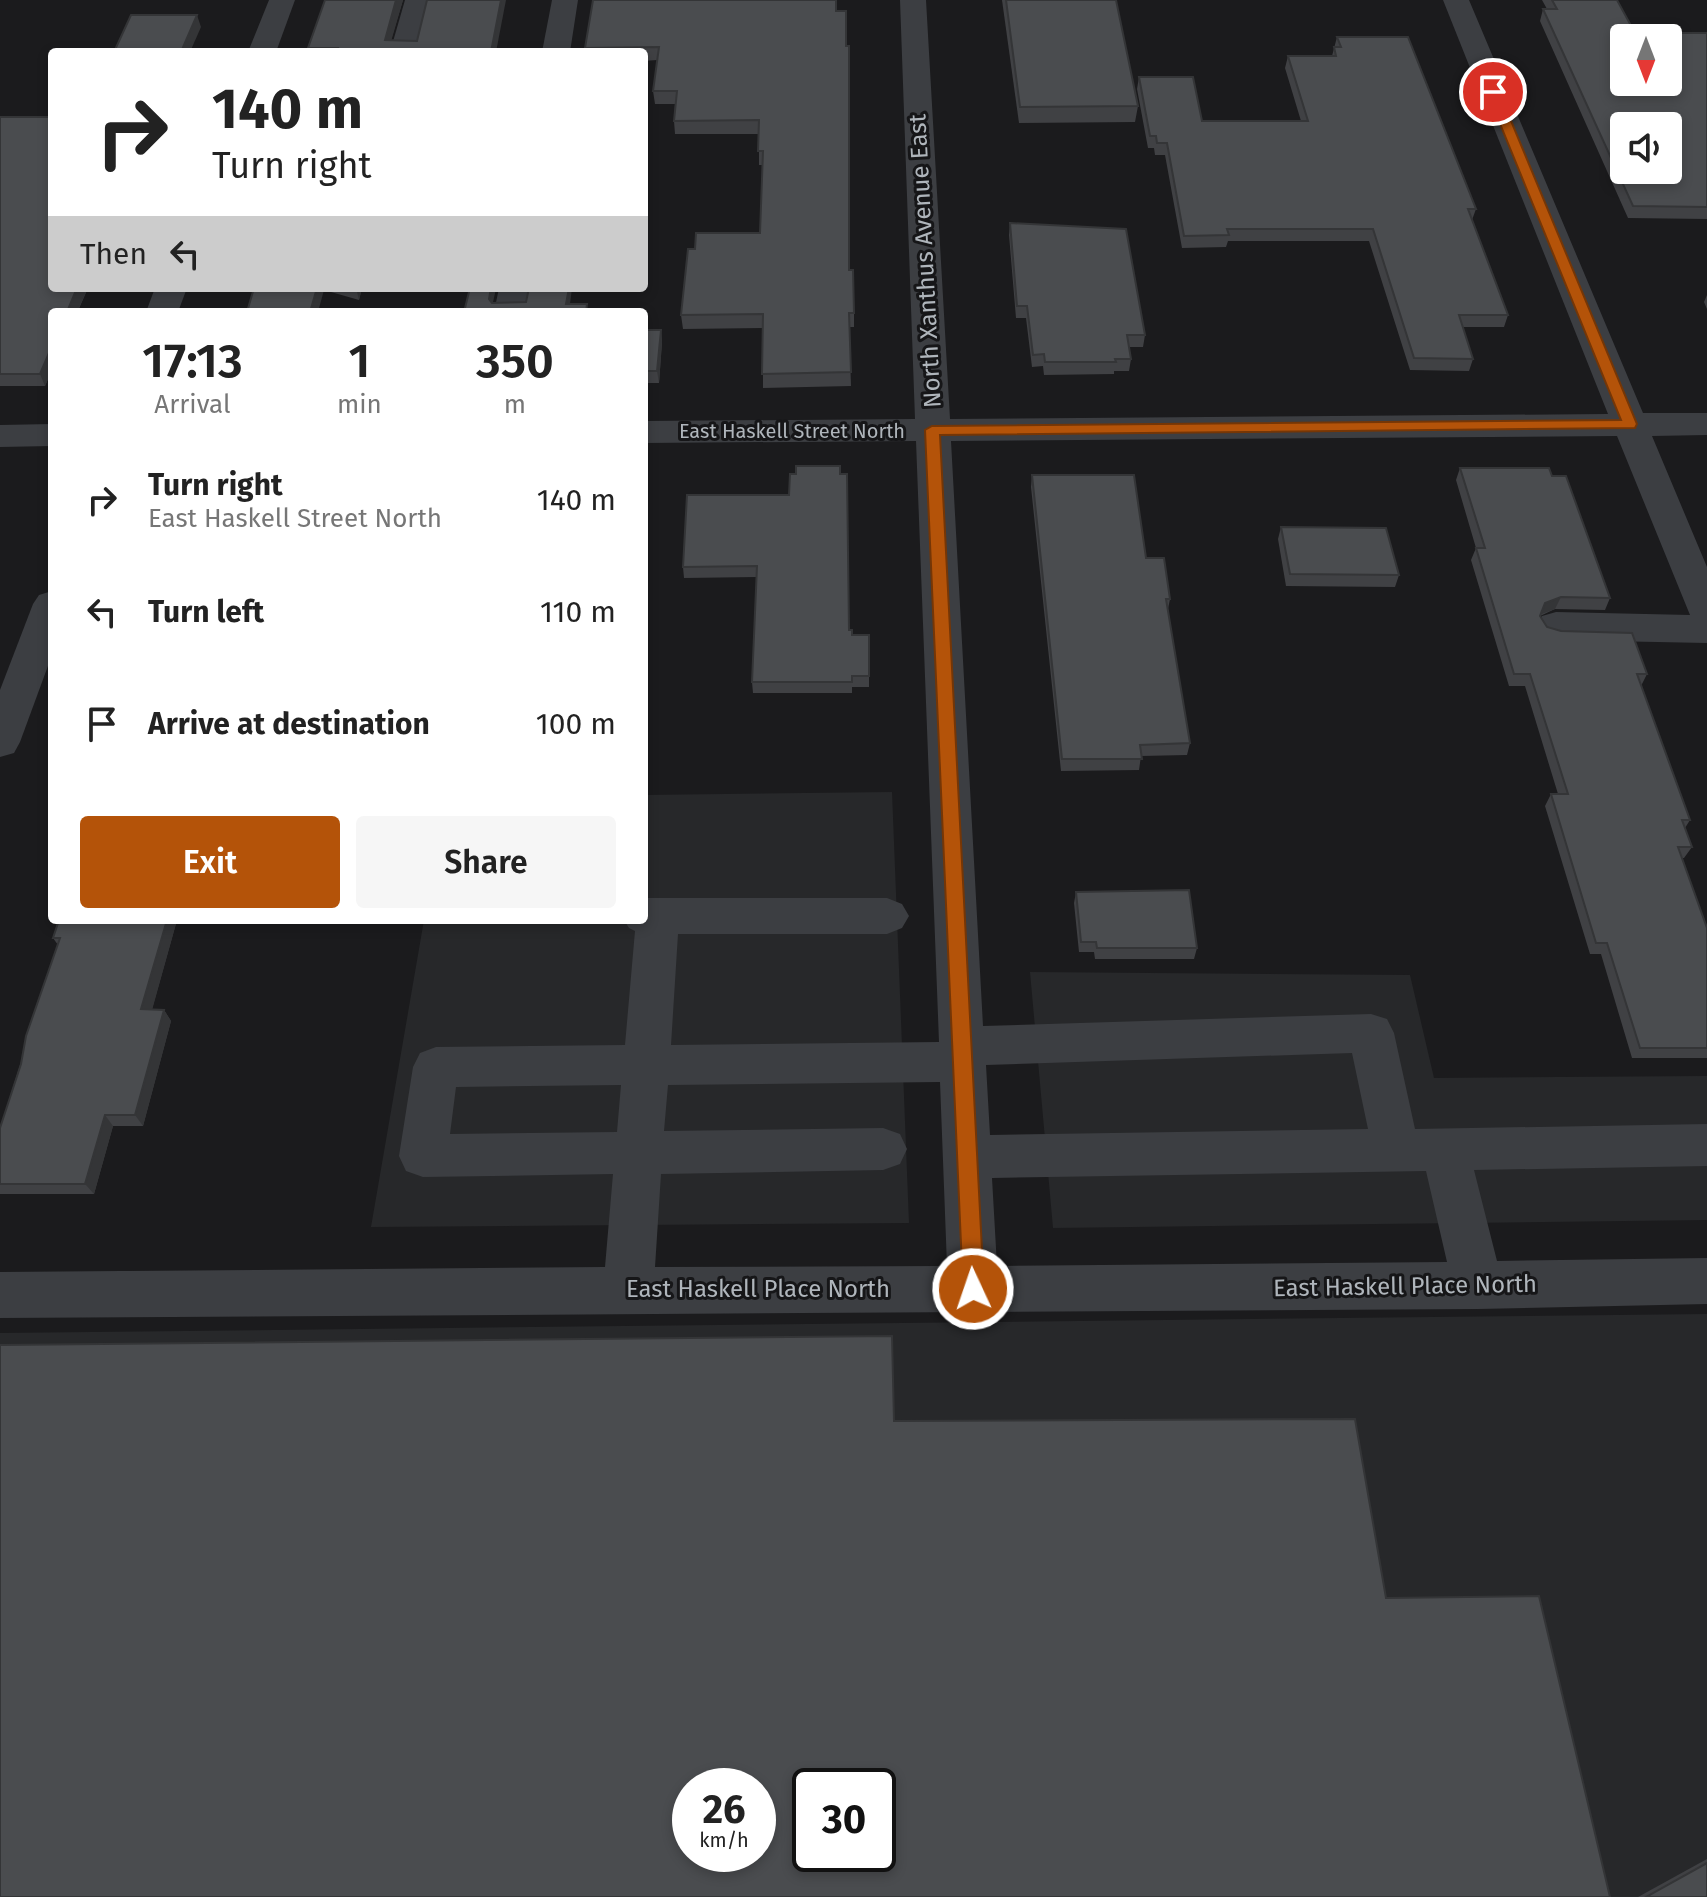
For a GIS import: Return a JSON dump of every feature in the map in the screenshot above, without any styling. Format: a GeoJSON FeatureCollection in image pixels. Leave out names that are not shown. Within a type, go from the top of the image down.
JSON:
{"type":"FeatureCollection","features":[{"type":"Feature","properties":{"kind":"street"},"geometry":{"type":"LineString","coordinates":[[264,48],[282,0]]}},
{"type":"Feature","properties":{"kind":"street"},"geometry":{"type":"LineString","coordinates":[[405,48],[418,0]]}},
{"type":"Feature","properties":{"kind":"street"},"geometry":{"type":"LineString","coordinates":[[549,48],[565,0]]}},
{"type":"Feature","properties":{"kind":"street","name":"North Xanthus Avenue East"},"geometry":{"type":"LineString","coordinates":[[913,0],[973,1289]]}},
{"type":"Feature","properties":{"kind":"street"},"geometry":{"type":"LineString","coordinates":[[1456,0],[1707,612]]}},
{"type":"Feature","properties":{"kind":"street","name":"East Haskell Street North"},"geometry":{"type":"LineString","coordinates":[[648,432],[1707,424]]}},
{"type":"Feature","properties":{"kind":"street"},"geometry":{"type":"LineString","coordinates":[[0,436],[48,435]]}},
{"type":"Feature","properties":{"kind":"street"},"geometry":{"type":"LineString","coordinates":[[0,742],[48,615]]}},
{"type":"Feature","properties":{"kind":"street"},"geometry":{"type":"LineString","coordinates":[[1556,626],[1707,629]]}},
{"type":"Feature","properties":{"kind":"street"},"geometry":{"type":"LineString","coordinates":[[628,1290],[646,1066],[651,916],[887,916]]}},
{"type":"Feature","properties":{"kind":"street"},"geometry":{"type":"LineString","coordinates":[[883,1149],[423,1156],[436,1067],[646,1066],[1371,1033],[1396,1150]]}},
{"type":"Feature","properties":{"kind":"street"},"geometry":{"type":"LineString","coordinates":[[967,1157],[1707,1145]]}},
{"type":"Feature","properties":{"kind":"street"},"geometry":{"type":"LineString","coordinates":[[1445,1150],[1478,1286]]}},
{"type":"Feature","properties":{"kind":"street","name":"East Haskell Place North"},"geometry":{"type":"LineString","coordinates":[[0,1295],[1478,1286],[1707,1281]]}},
{"type":"Feature","properties":{"kind":"shaded area"},"geometry":{"type":"Polygon","coordinates":[[[892,792],[909,1223],[371,1227],[423,924],[648,924],[648,795],[892,792]]]}},
{"type":"Feature","properties":{"kind":"shaded area"},"geometry":{"type":"Polygon","coordinates":[[[1030,972],[1410,975],[1434,1078],[1707,1076],[1707,1220],[1053,1228],[1030,972]]]}},
{"type":"Feature","properties":{"kind":"shaded area"},"geometry":{"type":"Polygon","coordinates":[[[1707,1314],[1707,1897],[0,1897],[0,1333],[1707,1314]]]}},
{"type":"Feature","properties":{"kind":"building"},"geometry":{"type":"Polygon","coordinates":[[[325,0],[396,0],[385,40],[417,41],[427,0],[501,0],[492,48],[308,48],[325,0]]]}},
{"type":"Feature","properties":{"kind":"building"},"geometry":{"type":"Polygon","coordinates":[[[593,0],[836,0],[836,11],[846,11],[846,46],[849,46],[849,270],[853,270],[854,313],[849,313],[851,372],[762,374],[763,314],[681,315],[688,249],[695,249],[696,233],[760,233],[763,151],[758,151],[759,120],[674,121],[677,91],[653,91],[659,47],[585,48],[593,0]]]}},
{"type":"Feature","properties":{"kind":"building"},"geometry":{"type":"Polygon","coordinates":[[[1006,0],[1116,0],[1138,106],[1020,107],[1006,0]]]}},
{"type":"Feature","properties":{"kind":"building"},"geometry":{"type":"Polygon","coordinates":[[[1552,0],[1617,0],[1630,24],[1610,24],[1610,96],[1682,96],[1682,33],[1707,33],[1707,207],[1633,206],[1623,184],[1682,184],[1682,112],[1610,112],[1610,156],[1543,9],[1557,9],[1552,0]]]}},
{"type":"Feature","properties":{"kind":"building"},"geometry":{"type":"Polygon","coordinates":[[[131,15],[197,15],[183,48],[116,48],[131,15]]]}},
{"type":"Feature","properties":{"kind":"building"},"geometry":{"type":"Polygon","coordinates":[[[1337,37],[1408,37],[1476,209],[1468,209],[1508,315],[1459,315],[1473,359],[1414,358],[1373,229],[1227,229],[1229,235],[1184,236],[1167,143],[1157,143],[1156,136],[1150,136],[1139,77],[1193,77],[1202,121],[1308,121],[1288,56],[1336,56],[1334,47],[1341,47],[1337,37]]]}},
{"type":"Feature","properties":{"kind":"building"},"geometry":{"type":"Polygon","coordinates":[[[0,117],[48,117],[48,292],[75,292],[69,308],[48,308],[48,355],[40,374],[0,374],[0,117]]]}},
{"type":"Feature","properties":{"kind":"building"},"geometry":{"type":"Polygon","coordinates":[[[1010,223],[1126,229],[1145,335],[1127,335],[1131,359],[1115,359],[1116,362],[1045,362],[1044,354],[1033,355],[1027,306],[1017,306],[1010,223]]]}},
{"type":"Feature","properties":{"kind":"building"},"geometry":{"type":"Polygon","coordinates":[[[253,292],[316,292],[311,308],[248,308],[253,292]]]}},
{"type":"Feature","properties":{"kind":"building"},"geometry":{"type":"Polygon","coordinates":[[[469,292],[490,292],[492,303],[526,302],[528,292],[568,292],[566,304],[587,304],[586,308],[465,308],[469,292]]]}},
{"type":"Feature","properties":{"kind":"building"},"geometry":{"type":"Polygon","coordinates":[[[648,330],[661,330],[657,371],[648,371],[648,330]]]}},
{"type":"Feature","properties":{"kind":"building"},"geometry":{"type":"Polygon","coordinates":[[[796,466],[840,466],[840,474],[847,474],[849,630],[852,630],[852,635],[869,635],[869,676],[852,676],[852,682],[752,682],[757,566],[683,567],[687,495],[789,495],[790,474],[796,474],[796,466]]]}},
{"type":"Feature","properties":{"kind":"building"},"geometry":{"type":"Polygon","coordinates":[[[1460,468],[1549,468],[1552,476],[1566,476],[1610,598],[1561,597],[1545,603],[1540,616],[1547,627],[1561,631],[1632,633],[1647,674],[1637,674],[1690,820],[1682,820],[1692,847],[1678,847],[1707,928],[1707,1048],[1640,1048],[1607,943],[1596,943],[1551,794],[1568,794],[1530,674],[1514,674],[1476,548],[1485,548],[1460,468]]]}},
{"type":"Feature","properties":{"kind":"building"},"geometry":{"type":"Polygon","coordinates":[[[1032,475],[1134,475],[1146,558],[1164,558],[1170,599],[1166,599],[1190,743],[1140,745],[1142,759],[1062,759],[1032,475]]]}},
{"type":"Feature","properties":{"kind":"building"},"geometry":{"type":"Polygon","coordinates":[[[1281,527],[1386,528],[1399,575],[1290,574],[1281,527]]]}},
{"type":"Feature","properties":{"kind":"building"},"geometry":{"type":"Polygon","coordinates":[[[1189,890],[1197,948],[1097,948],[1096,942],[1081,942],[1076,892],[1189,890]]]}},
{"type":"Feature","properties":{"kind":"building"},"geometry":{"type":"Polygon","coordinates":[[[58,924],[166,924],[141,1009],[164,1010],[135,1115],[105,1115],[85,1184],[0,1184],[0,1128],[21,1064],[26,1036],[60,938],[53,938],[58,924]]]}},
{"type":"Feature","properties":{"kind":"building"},"geometry":{"type":"Polygon","coordinates":[[[892,1336],[894,1421],[1355,1419],[1386,1598],[1539,1596],[1610,1897],[0,1897],[0,1345],[892,1336]]]}},
{"type":"Feature","properties":{"kind":"building"},"geometry":{"type":"Polygon","coordinates":[[[1707,1863],[1707,1897],[1646,1897],[1707,1863]]]}},
{"type":"Feature","properties":{"kind":"route"},"geometry":{"type":"LineString","coordinates":[[973,1289],[932,430],[1630,424],[1493,92]]}}]}
